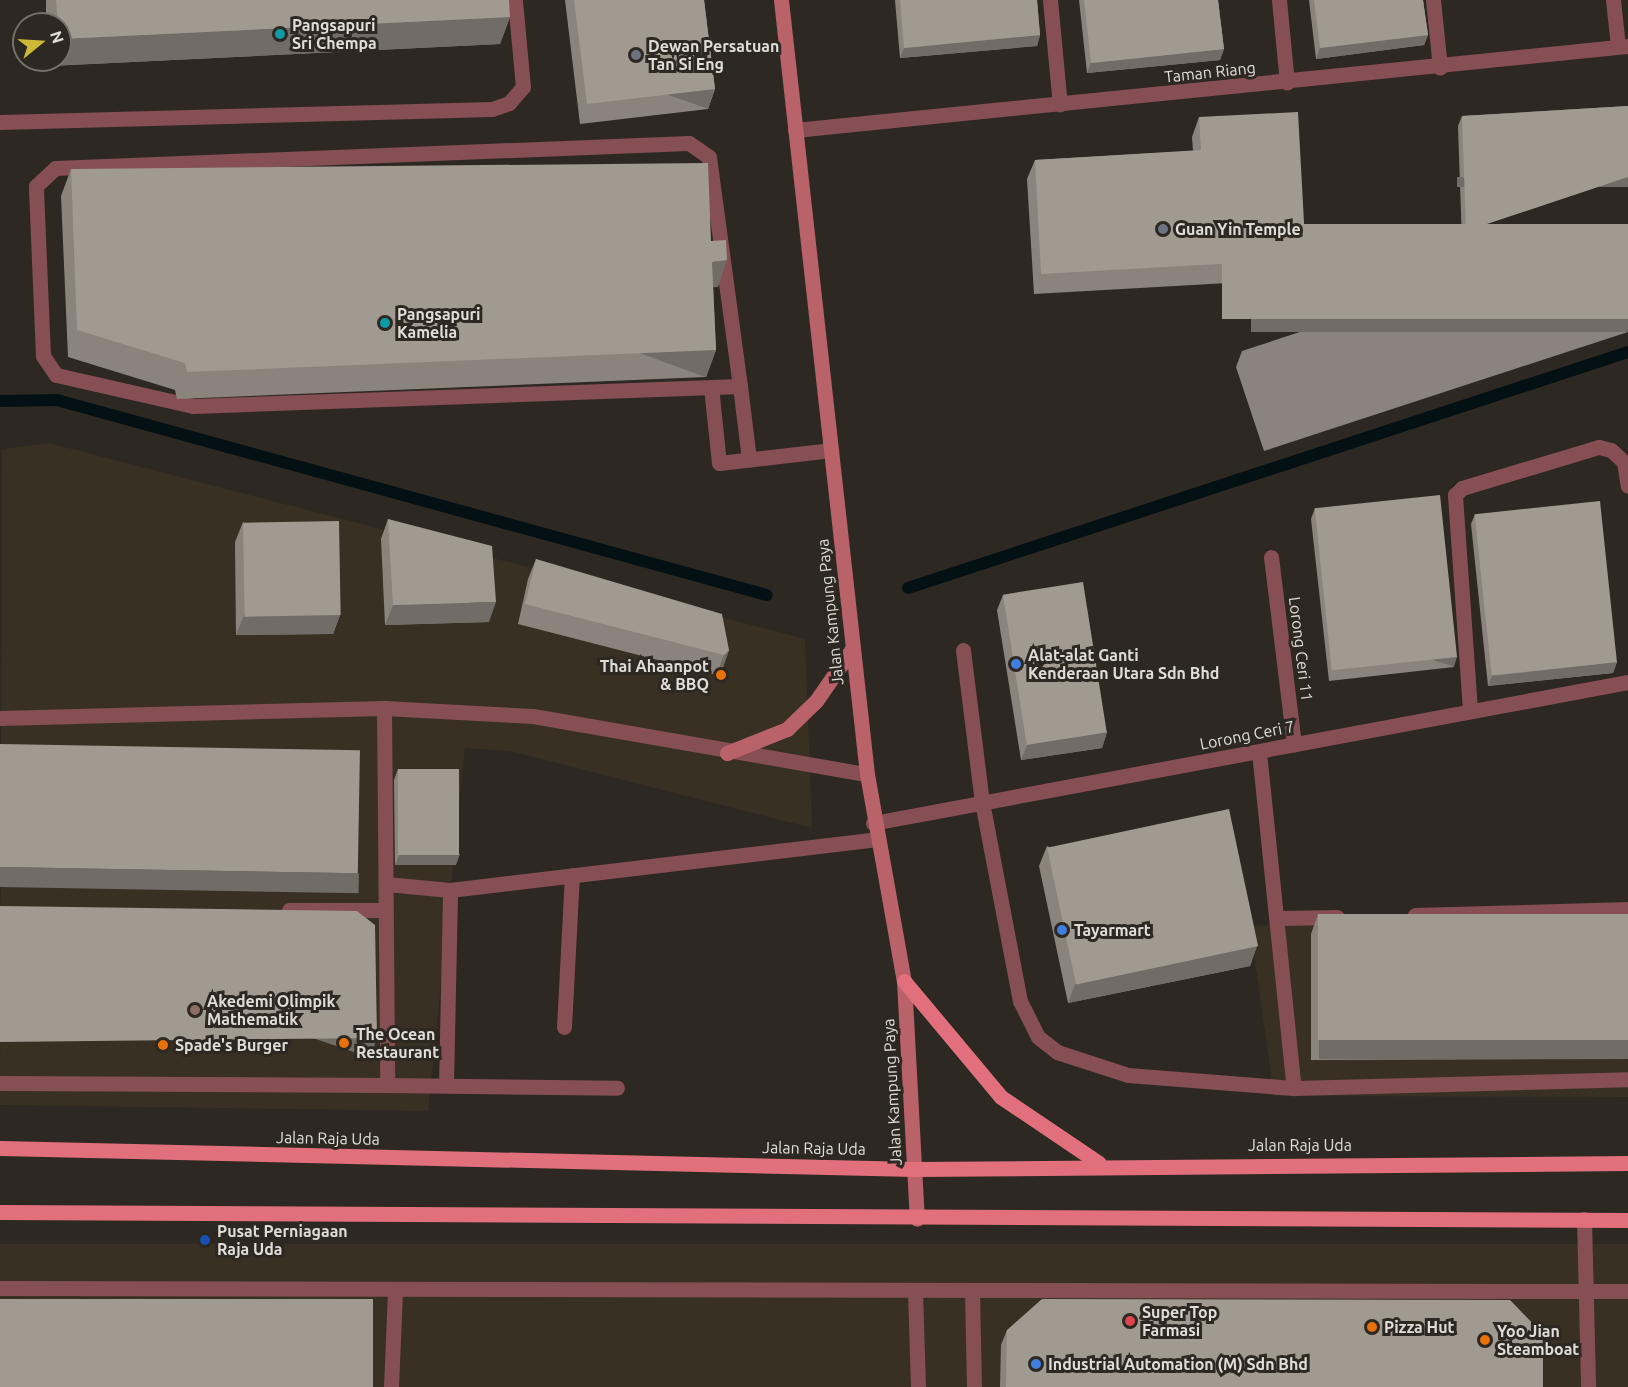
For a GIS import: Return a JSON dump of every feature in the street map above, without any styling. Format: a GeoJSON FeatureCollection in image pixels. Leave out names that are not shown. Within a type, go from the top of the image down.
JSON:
{"type":"FeatureCollection","features":[{"type":"Feature","properties":{"kind":"main road"},"geometry":{"type":"LineString","coordinates":[[904,981],[1001,1097],[1100,1163]]}},
{"type":"Feature","properties":{"kind":"main road","name":"Jalan Raja Uda"},"geometry":{"type":"LineString","coordinates":[[0,1149],[915,1168],[1100,1163],[1628,1163]]}},
{"type":"Feature","properties":{"kind":"main road"},"geometry":{"type":"LineString","coordinates":[[0,1212],[917,1219],[1628,1220]]}},
{"type":"Feature","properties":{"kind":"street"},"geometry":{"type":"LineString","coordinates":[[0,122],[492,110],[509,103],[523,87],[514,0]]}},
{"type":"Feature","properties":{"kind":"street","name":"Jalan Kampung Paya"},"geometry":{"type":"LineString","coordinates":[[780,0],[875,839],[904,981],[917,1219]]}},
{"type":"Feature","properties":{"kind":"street"},"geometry":{"type":"LineString","coordinates":[[1050,0],[1060,105]]}},
{"type":"Feature","properties":{"kind":"street"},"geometry":{"type":"LineString","coordinates":[[1279,0],[1287,82]]}},
{"type":"Feature","properties":{"kind":"street"},"geometry":{"type":"LineString","coordinates":[[1433,0],[1440,68]]}},
{"type":"Feature","properties":{"kind":"street"},"geometry":{"type":"LineString","coordinates":[[1613,0],[1623,46]]}},
{"type":"Feature","properties":{"kind":"street","name":"Taman Riang"},"geometry":{"type":"LineString","coordinates":[[795,130],[1440,68],[1623,46]]}},
{"type":"Feature","properties":{"kind":"street"},"geometry":{"type":"LineString","coordinates":[[740,386],[193,406],[56,375],[42,356],[36,186],[55,168],[689,143],[709,157],[740,386],[749,459]]}},
{"type":"Feature","properties":{"kind":"street"},"geometry":{"type":"LineString","coordinates":[[711,387],[719,463],[831,450]]}},
{"type":"Feature","properties":{"kind":"street"},"geometry":{"type":"LineString","coordinates":[[1470,710],[1455,495],[1462,488],[1599,447],[1611,450],[1624,462],[1628,486]]}},
{"type":"Feature","properties":{"kind":"street","name":"Lorong Ceri 11"},"geometry":{"type":"LineString","coordinates":[[1271,557],[1294,745]]}},
{"type":"Feature","properties":{"kind":"street"},"geometry":{"type":"LineString","coordinates":[[727,753],[787,729],[816,701],[852,649]]}},
{"type":"Feature","properties":{"kind":"street"},"geometry":{"type":"LineString","coordinates":[[963,651],[982,802],[1020,1001],[1038,1037],[1057,1052],[1128,1075],[1294,1088],[1628,1079]]}},
{"type":"Feature","properties":{"kind":"street","name":"Lorong Ceri 7"},"geometry":{"type":"LineString","coordinates":[[873,823],[1628,682]]}},
{"type":"Feature","properties":{"kind":"street"},"geometry":{"type":"LineString","coordinates":[[384,708],[387,1085]]}},
{"type":"Feature","properties":{"kind":"street"},"geometry":{"type":"LineString","coordinates":[[0,718],[384,708],[533,716],[727,753],[867,774]]}},
{"type":"Feature","properties":{"kind":"street"},"geometry":{"type":"LineString","coordinates":[[1259,752],[1280,918],[1294,1088]]}},
{"type":"Feature","properties":{"kind":"street"},"geometry":{"type":"LineString","coordinates":[[386,884],[450,890],[875,839]]}},
{"type":"Feature","properties":{"kind":"street"},"geometry":{"type":"LineString","coordinates":[[564,1027],[573,875]]}},
{"type":"Feature","properties":{"kind":"street"},"geometry":{"type":"LineString","coordinates":[[447,1085],[450,890]]}},
{"type":"Feature","properties":{"kind":"street"},"geometry":{"type":"LineString","coordinates":[[1400,915],[1628,909]]}},
{"type":"Feature","properties":{"kind":"street"},"geometry":{"type":"LineString","coordinates":[[269,911],[386,910]]}},
{"type":"Feature","properties":{"kind":"street"},"geometry":{"type":"LineString","coordinates":[[1280,918],[1352,916]]}},
{"type":"Feature","properties":{"kind":"street"},"geometry":{"type":"LineString","coordinates":[[0,1083],[617,1088]]}},
{"type":"Feature","properties":{"kind":"street"},"geometry":{"type":"LineString","coordinates":[[1584,1219],[1588,1387]]}},
{"type":"Feature","properties":{"kind":"street"},"geometry":{"type":"LineString","coordinates":[[0,1288],[395,1291],[1628,1291]]}},
{"type":"Feature","properties":{"kind":"street"},"geometry":{"type":"LineString","coordinates":[[915,1290],[918,1387]]}},
{"type":"Feature","properties":{"kind":"street"},"geometry":{"type":"LineString","coordinates":[[391,1387],[395,1291]]}},
{"type":"Feature","properties":{"kind":"street"},"geometry":{"type":"LineString","coordinates":[[972,1291],[974,1387]]}},
{"type":"Feature","properties":{"kind":"shaded area"},"geometry":{"type":"Polygon","coordinates":[[[49,443],[805,639],[812,828],[510,751],[465,748],[428,1111],[0,1105],[2,449],[49,443]]]}},
{"type":"Feature","properties":{"kind":"shaded area"},"geometry":{"type":"Polygon","coordinates":[[[1628,908],[1628,1097],[1274,1096],[1250,926],[1628,908]]]}},
{"type":"Feature","properties":{"kind":"shaded area"},"geometry":{"type":"Polygon","coordinates":[[[0,1244],[1628,1244],[1628,1387],[0,1387],[0,1244]]]}},
{"type":"Feature","properties":{"kind":"building"},"geometry":{"type":"Polygon","coordinates":[[[56,0],[509,0],[510,17],[72,38],[72,12],[57,12],[56,0]]]}},
{"type":"Feature","properties":{"kind":"building","name":"Dewan Persatuan Tan Si Eng"},"geometry":{"type":"Polygon","coordinates":[[[574,0],[704,0],[715,89],[587,104],[574,0]]]}},
{"type":"Feature","properties":{"kind":"building"},"geometry":{"type":"Polygon","coordinates":[[[900,0],[1037,0],[1040,35],[904,48],[900,0]]]}},
{"type":"Feature","properties":{"kind":"building"},"geometry":{"type":"Polygon","coordinates":[[[1084,0],[1218,0],[1224,49],[1091,63],[1084,0]]]}},
{"type":"Feature","properties":{"kind":"building"},"geometry":{"type":"Polygon","coordinates":[[[1314,0],[1423,0],[1428,35],[1320,48],[1314,0]]]}},
{"type":"Feature","properties":{"kind":"building"},"geometry":{"type":"Polygon","coordinates":[[[1628,106],[1628,177],[1466,231],[1462,116],[1628,106]]]}},
{"type":"Feature","properties":{"kind":"building","name":"Guan Yin Temple"},"geometry":{"type":"Polygon","coordinates":[[[1298,112],[1306,259],[1041,274],[1035,160],[1201,150],[1199,117],[1298,112]]]}},
{"type":"Feature","properties":{"kind":"building","name":"Pangsapuri Kamelia"},"geometry":{"type":"Polygon","coordinates":[[[708,163],[711,241],[726,240],[727,260],[712,262],[716,350],[187,372],[185,363],[77,330],[71,169],[708,163]]]}},
{"type":"Feature","properties":{"kind":"building"},"geometry":{"type":"Polygon","coordinates":[[[1222,224],[1628,224],[1628,319],[1222,319],[1222,224]]]}},
{"type":"Feature","properties":{"kind":"building"},"geometry":{"type":"Polygon","coordinates":[[[1440,495],[1457,657],[1332,670],[1315,508],[1440,495]]]}},
{"type":"Feature","properties":{"kind":"building"},"geometry":{"type":"Polygon","coordinates":[[[1600,501],[1617,662],[1492,675],[1475,514],[1600,501]]]}},
{"type":"Feature","properties":{"kind":"building"},"geometry":{"type":"Polygon","coordinates":[[[388,519],[492,546],[496,602],[393,605],[388,519]]]}},
{"type":"Feature","properties":{"kind":"building"},"geometry":{"type":"Polygon","coordinates":[[[339,521],[341,615],[245,617],[243,523],[339,521]]]}},
{"type":"Feature","properties":{"kind":"building"},"geometry":{"type":"Polygon","coordinates":[[[536,559],[722,614],[729,650],[724,655],[525,604],[536,559]]]}},
{"type":"Feature","properties":{"kind":"building"},"geometry":{"type":"Polygon","coordinates":[[[1083,582],[1107,732],[1027,745],[1003,595],[1083,582]]]}},
{"type":"Feature","properties":{"kind":"building"},"geometry":{"type":"Polygon","coordinates":[[[0,744],[360,750],[358,873],[0,867],[0,744]]]}},
{"type":"Feature","properties":{"kind":"building"},"geometry":{"type":"Polygon","coordinates":[[[398,769],[459,769],[459,855],[398,855],[398,769]]]}},
{"type":"Feature","properties":{"kind":"building"},"geometry":{"type":"Polygon","coordinates":[[[1229,809],[1258,946],[1076,985],[1047,848],[1229,809]]]}},
{"type":"Feature","properties":{"kind":"building"},"geometry":{"type":"Polygon","coordinates":[[[0,906],[357,911],[375,925],[377,1038],[0,1042],[0,906]]]}},
{"type":"Feature","properties":{"kind":"building"},"geometry":{"type":"Polygon","coordinates":[[[1318,914],[1628,914],[1628,1040],[1318,1040],[1318,914]]]}},
{"type":"Feature","properties":{"kind":"building"},"geometry":{"type":"Polygon","coordinates":[[[0,1299],[373,1299],[373,1387],[0,1387],[0,1299]]]}},
{"type":"Feature","properties":{"kind":"building"},"geometry":{"type":"Polygon","coordinates":[[[1042,1299],[1510,1300],[1543,1334],[1543,1387],[1006,1387],[1007,1330],[1042,1299]]]}},
{"type":"Feature","properties":{"kind":"waterway"},"geometry":{"type":"LineString","coordinates":[[908,588],[1628,352]]}},
{"type":"Feature","properties":{"kind":"waterway"},"geometry":{"type":"LineString","coordinates":[[0,401],[57,400],[767,595]]}},
{"type":"Feature","properties":{"kind":"place","name":"Pangsapuri Sri Chempa"},"geometry":{"type":"Point","coordinates":[280,34]}},
{"type":"Feature","properties":{"kind":"place","name":"Dewan Persatuan Tan Si Eng"},"geometry":{"type":"Point","coordinates":[636,55]}},
{"type":"Feature","properties":{"kind":"place","name":"Guan Yin Temple"},"geometry":{"type":"Point","coordinates":[1163,229]}},
{"type":"Feature","properties":{"kind":"place","name":"Pangsapuri Kamelia"},"geometry":{"type":"Point","coordinates":[385,323]}},
{"type":"Feature","properties":{"kind":"place","name":"Alat-alat Ganti Kenderaan Utara Sdn Bhd"},"geometry":{"type":"Point","coordinates":[1016,664]}},
{"type":"Feature","properties":{"kind":"place","name":"Thai Ahaanpot & BBQ"},"geometry":{"type":"Point","coordinates":[721,675]}},
{"type":"Feature","properties":{"kind":"place","name":"Tayarmart"},"geometry":{"type":"Point","coordinates":[1062,930]}},
{"type":"Feature","properties":{"kind":"place","name":"Akedemi Olimpik Mathematik"},"geometry":{"type":"Point","coordinates":[195,1010]}},
{"type":"Feature","properties":{"kind":"place","name":"The Ocean Restaurant"},"geometry":{"type":"Point","coordinates":[344,1043]}},
{"type":"Feature","properties":{"kind":"place","name":"Spade's Burger"},"geometry":{"type":"Point","coordinates":[163,1045]}},
{"type":"Feature","properties":{"kind":"place","name":"Pusat Perniagaan Raja Uda"},"geometry":{"type":"Point","coordinates":[205,1240]}},
{"type":"Feature","properties":{"kind":"place","name":"Super Top Farmasi"},"geometry":{"type":"Point","coordinates":[1130,1321]}},
{"type":"Feature","properties":{"kind":"place","name":"Pizza Hut"},"geometry":{"type":"Point","coordinates":[1372,1327]}},
{"type":"Feature","properties":{"kind":"place","name":"Yoo Jian Steamboat"},"geometry":{"type":"Point","coordinates":[1485,1340]}},
{"type":"Feature","properties":{"kind":"place","name":"Industrial Automation (M) Sdn Bhd"},"geometry":{"type":"Point","coordinates":[1036,1364]}}]}
